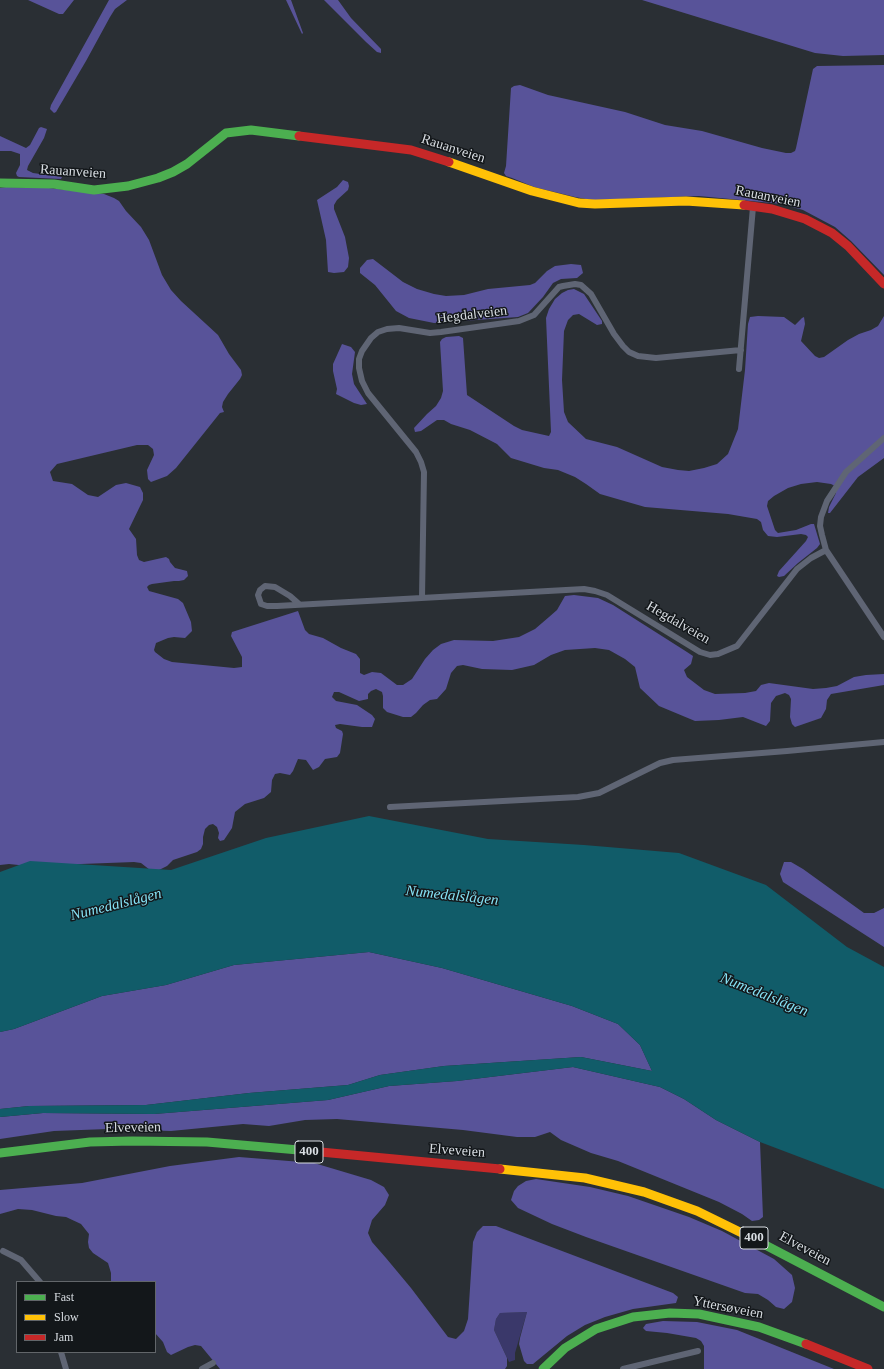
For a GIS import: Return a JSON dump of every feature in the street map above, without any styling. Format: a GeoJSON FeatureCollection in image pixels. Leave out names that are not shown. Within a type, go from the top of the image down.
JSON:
{"type":"FeatureCollection","features":[{"type":"Feature","properties":{"kind":"main road","name":"Rauanveien"},"geometry":{"type":"LineString","coordinates":[[0,183],[42,183],[94,190],[128,186],[158,178],[173,172],[187,164],[226,133],[235,131],[251,130],[375,144],[412,150],[539,193],[580,203],[595,204],[686,201],[772,209],[791,214],[821,227],[848,246],[884,284]]}},
{"type":"Feature","properties":{"kind":"main road","name":"Elveveien"},"geometry":{"type":"LineString","coordinates":[[0,1152],[90,1142],[194,1142],[245,1145],[406,1161],[528,1171],[585,1178],[644,1192],[704,1214],[770,1246],[884,1308]]}},
{"type":"Feature","properties":{"kind":"main road","name":"Yttersøveien"},"geometry":{"type":"LineString","coordinates":[[543,1369],[565,1348],[596,1329],[633,1316],[670,1313],[699,1314],[759,1327],[868,1369]]}},
{"type":"Feature","properties":{"kind":"street"},"geometry":{"type":"LineString","coordinates":[[739,369],[752,207]]}},
{"type":"Feature","properties":{"kind":"street","name":"Hegdalveien"},"geometry":{"type":"LineString","coordinates":[[422,598],[424,472],[416,452],[368,392],[362,381],[359,368],[362,351],[371,338],[378,332],[387,329],[399,328],[430,332],[445,332],[519,321],[534,315],[559,287],[575,284],[581,285],[591,294],[614,334],[623,346],[629,352],[638,356],[656,358],[741,350]]}},
{"type":"Feature","properties":{"kind":"street"},"geometry":{"type":"LineString","coordinates":[[884,438],[846,472],[827,502],[821,517],[820,526],[826,550],[884,637]]}},
{"type":"Feature","properties":{"kind":"street","name":"Hegdalveien"},"geometry":{"type":"LineString","coordinates":[[299,604],[290,596],[275,587],[265,586],[260,590],[258,595],[261,604],[267,606],[577,589],[595,591],[607,595],[677,639],[700,652],[710,655],[718,654],[737,646],[797,569],[811,558],[826,550]]}},
{"type":"Feature","properties":{"kind":"street"},"geometry":{"type":"LineString","coordinates":[[390,807],[578,798],[599,792],[660,763],[673,760],[884,742]]}},
{"type":"Feature","properties":{"kind":"street"},"geometry":{"type":"LineString","coordinates":[[4,1250],[21,1260],[39,1281]]}},
{"type":"Feature","properties":{"kind":"street"},"geometry":{"type":"LineString","coordinates":[[623,1369],[698,1351]]}},
{"type":"Feature","properties":{"kind":"street"},"geometry":{"type":"LineString","coordinates":[[61,1353],[66,1369]]}},
{"type":"Feature","properties":{"kind":"street"},"geometry":{"type":"LineString","coordinates":[[202,1369],[213,1363]]}},
{"type":"Feature","properties":{"kind":"shaded area"},"geometry":{"type":"Polygon","coordinates":[[[28,0],[74,0],[63,14],[59,14],[28,0]]]}},
{"type":"Feature","properties":{"kind":"shaded area"},"geometry":{"type":"Polygon","coordinates":[[[109,0],[127,0],[115,9],[86,61],[54,113],[50,109],[51,105],[109,0]]]}},
{"type":"Feature","properties":{"kind":"shaded area"},"geometry":{"type":"Polygon","coordinates":[[[286,0],[291,0],[303,33],[302,34],[286,0]]]}},
{"type":"Feature","properties":{"kind":"shaded area"},"geometry":{"type":"Polygon","coordinates":[[[324,0],[338,0],[351,18],[381,49],[381,53],[377,52],[366,42],[324,0]]]}},
{"type":"Feature","properties":{"kind":"shaded area"},"geometry":{"type":"Polygon","coordinates":[[[642,0],[884,0],[884,55],[843,56],[815,53],[642,0]]]}},
{"type":"Feature","properties":{"kind":"shaded area"},"geometry":{"type":"Polygon","coordinates":[[[884,65],[884,275],[835,227],[803,210],[782,204],[699,196],[595,200],[586,199],[534,187],[506,176],[504,173],[506,166],[511,88],[514,86],[520,85],[548,95],[625,112],[665,125],[702,131],[762,148],[791,153],[795,151],[796,148],[813,69],[817,66],[884,65]]]}},
{"type":"Feature","properties":{"kind":"shaded area"},"geometry":{"type":"Polygon","coordinates":[[[41,127],[47,129],[44,138],[27,170],[33,173],[62,177],[61,179],[19,177],[16,173],[20,165],[20,154],[11,151],[0,151],[0,136],[26,148],[30,145],[41,127]]]}},
{"type":"Feature","properties":{"kind":"shaded area"},"geometry":{"type":"Polygon","coordinates":[[[343,180],[348,182],[348,190],[337,200],[334,205],[334,209],[345,237],[349,258],[348,267],[344,272],[334,273],[328,272],[326,240],[317,200],[337,187],[343,180]]]}},
{"type":"Feature","properties":{"kind":"shaded area"},"geometry":{"type":"Polygon","coordinates":[[[0,188],[49,188],[104,194],[119,201],[141,227],[149,240],[162,275],[171,290],[218,335],[229,354],[241,370],[242,375],[240,379],[223,402],[222,407],[224,412],[220,413],[176,468],[167,476],[151,482],[148,479],[147,470],[154,455],[153,449],[148,445],[137,445],[57,464],[50,472],[53,481],[72,484],[88,495],[98,497],[116,485],[126,483],[140,487],[143,493],[143,500],[129,529],[136,539],[137,555],[139,560],[144,562],[166,557],[175,568],[187,571],[188,576],[184,580],[152,584],[147,587],[149,591],[178,599],[183,603],[191,622],[192,631],[185,638],[168,638],[156,643],[154,650],[155,652],[164,659],[172,662],[234,668],[242,667],[242,657],[231,636],[232,632],[298,611],[305,630],[309,634],[323,638],[356,654],[360,659],[360,673],[364,675],[372,672],[381,673],[397,685],[403,685],[412,679],[425,659],[441,644],[454,640],[493,641],[519,637],[535,629],[557,610],[565,596],[574,595],[598,598],[613,605],[693,656],[691,664],[684,670],[687,677],[704,690],[715,694],[756,691],[761,685],[769,683],[813,689],[826,688],[837,686],[854,677],[884,674],[884,685],[831,694],[827,700],[826,709],[821,718],[795,727],[792,724],[790,717],[791,699],[789,695],[785,693],[776,696],[771,703],[770,721],[766,726],[743,717],[695,721],[659,706],[640,688],[635,667],[625,659],[609,650],[595,648],[565,650],[551,655],[534,665],[512,670],[482,669],[463,665],[457,666],[451,673],[446,689],[437,699],[430,700],[411,717],[403,717],[387,712],[383,708],[382,692],[376,689],[368,694],[368,699],[359,701],[339,692],[334,692],[332,697],[336,701],[357,705],[372,715],[375,719],[372,727],[340,724],[335,725],[336,728],[342,731],[343,734],[340,753],[337,757],[325,759],[319,767],[313,770],[306,760],[298,759],[290,775],[280,773],[275,774],[272,780],[271,792],[264,798],[245,804],[235,812],[232,828],[224,840],[220,841],[218,838],[219,833],[217,827],[213,824],[209,825],[205,829],[201,849],[197,852],[173,860],[167,866],[157,871],[150,870],[141,863],[134,862],[28,866],[9,864],[0,865],[0,188]]]}},
{"type":"Feature","properties":{"kind":"shaded area"},"geometry":{"type":"Polygon","coordinates":[[[373,259],[403,282],[417,289],[446,296],[464,295],[488,289],[530,285],[535,283],[547,271],[555,266],[571,264],[581,265],[583,273],[577,278],[561,279],[553,283],[543,297],[528,313],[518,317],[434,323],[409,318],[396,311],[375,285],[360,273],[360,268],[367,260],[373,259]]]}},
{"type":"Feature","properties":{"kind":"shaded area"},"geometry":{"type":"Polygon","coordinates":[[[574,289],[584,294],[602,321],[602,324],[597,325],[579,314],[573,315],[568,320],[564,331],[562,380],[564,412],[568,422],[586,439],[617,447],[662,467],[689,471],[717,464],[728,454],[738,429],[745,370],[748,324],[750,317],[784,317],[795,325],[804,317],[805,324],[801,341],[815,356],[819,358],[824,357],[859,334],[878,326],[884,316],[884,458],[858,477],[830,513],[828,513],[829,507],[836,493],[835,486],[831,484],[817,482],[801,484],[788,488],[768,501],[767,506],[775,530],[778,533],[796,530],[814,524],[820,544],[784,576],[777,576],[779,571],[806,541],[808,537],[806,535],[801,534],[777,537],[768,536],[763,530],[761,522],[757,519],[728,514],[645,507],[600,494],[575,477],[558,470],[544,468],[511,458],[497,444],[470,430],[451,424],[444,420],[437,420],[421,431],[415,432],[414,428],[436,406],[443,391],[440,342],[446,337],[459,336],[463,338],[467,395],[522,430],[549,436],[551,432],[546,318],[555,299],[562,293],[574,289]]]}},
{"type":"Feature","properties":{"kind":"shaded area"},"geometry":{"type":"Polygon","coordinates":[[[342,344],[351,347],[355,352],[352,374],[354,384],[367,404],[361,405],[354,403],[336,394],[337,389],[333,364],[342,344]]]}},
{"type":"Feature","properties":{"kind":"shaded area"},"geometry":{"type":"Polygon","coordinates":[[[784,862],[791,862],[803,869],[864,913],[874,913],[884,908],[884,947],[783,882],[780,874],[784,862]]]}},
{"type":"Feature","properties":{"kind":"shaded area"},"geometry":{"type":"Polygon","coordinates":[[[369,952],[442,968],[572,1006],[618,1024],[640,1045],[652,1071],[581,1057],[444,1066],[380,1075],[348,1085],[249,1093],[146,1105],[29,1106],[0,1109],[0,1032],[14,1029],[102,996],[166,985],[234,965],[369,952]]]}},
{"type":"Feature","properties":{"kind":"shaded area"},"geometry":{"type":"Polygon","coordinates":[[[573,1067],[660,1087],[684,1099],[716,1120],[760,1142],[763,1217],[759,1220],[752,1221],[719,1202],[618,1161],[591,1153],[561,1140],[550,1132],[535,1137],[517,1137],[463,1130],[337,1119],[305,1120],[269,1126],[243,1124],[171,1131],[108,1129],[54,1131],[0,1139],[0,1117],[43,1113],[154,1114],[328,1100],[389,1086],[457,1081],[573,1067]]]}},
{"type":"Feature","properties":{"kind":"shaded area"},"geometry":{"type":"Polygon","coordinates":[[[239,1157],[314,1163],[371,1180],[384,1187],[389,1195],[385,1205],[372,1220],[368,1233],[372,1242],[411,1288],[448,1337],[456,1339],[464,1331],[468,1319],[473,1242],[477,1232],[483,1226],[496,1226],[673,1293],[678,1297],[676,1303],[633,1309],[605,1317],[585,1325],[567,1336],[533,1364],[527,1364],[524,1361],[519,1344],[527,1312],[500,1313],[496,1319],[494,1330],[507,1358],[507,1366],[505,1369],[220,1369],[201,1346],[195,1345],[188,1347],[171,1355],[167,1352],[163,1342],[156,1334],[156,1281],[111,1281],[111,1273],[108,1263],[93,1253],[89,1248],[89,1234],[81,1224],[66,1217],[32,1210],[18,1209],[0,1214],[0,1190],[82,1183],[170,1166],[239,1157]]]}},
{"type":"Feature","properties":{"kind":"shaded area"},"geometry":{"type":"Polygon","coordinates":[[[536,1179],[590,1187],[628,1196],[689,1217],[722,1231],[774,1259],[792,1275],[795,1288],[792,1302],[784,1309],[776,1307],[758,1294],[745,1293],[586,1237],[552,1224],[518,1208],[511,1200],[514,1191],[518,1186],[526,1181],[536,1179]]]}},
{"type":"Feature","properties":{"kind":"shaded area"},"geometry":{"type":"Polygon","coordinates":[[[527,1312],[515,1353],[515,1360],[509,1362],[494,1330],[496,1319],[500,1313],[527,1312]]]}},
{"type":"Feature","properties":{"kind":"shaded area"},"geometry":{"type":"Polygon","coordinates":[[[663,1321],[697,1322],[737,1330],[834,1369],[704,1369],[704,1346],[701,1341],[696,1338],[646,1331],[643,1328],[646,1324],[663,1321]]]}},
{"type":"Feature","properties":{"kind":"water","name":"Numedalslågen"},"geometry":{"type":"Polygon","coordinates":[[[369,816],[488,839],[679,853],[766,885],[847,947],[884,967],[884,1189],[760,1142],[716,1120],[684,1099],[660,1087],[573,1067],[457,1081],[389,1086],[328,1100],[154,1114],[43,1113],[0,1117],[0,1109],[29,1106],[146,1105],[249,1093],[348,1085],[380,1075],[444,1066],[581,1057],[652,1071],[640,1045],[618,1024],[572,1006],[442,968],[369,952],[234,965],[166,985],[102,996],[14,1029],[0,1032],[0,872],[30,861],[171,870],[266,838],[369,816]]]}},
{"type":"Feature","properties":{"kind":"traffic: fast"},"geometry":{"type":"LineString","coordinates":[[0,183],[54,184],[94,190],[128,186],[158,178],[173,172],[187,164],[226,133],[251,130],[299,136]]}},
{"type":"Feature","properties":{"kind":"traffic: fast"},"geometry":{"type":"LineString","coordinates":[[0,1153],[90,1142],[132,1141],[207,1142],[310,1151]]}},
{"type":"Feature","properties":{"kind":"traffic: fast"},"geometry":{"type":"LineString","coordinates":[[748,1236],[884,1307]]}},
{"type":"Feature","properties":{"kind":"traffic: fast"},"geometry":{"type":"LineString","coordinates":[[543,1369],[565,1348],[596,1329],[633,1317],[670,1313],[699,1314],[759,1327],[806,1344]]}},
{"type":"Feature","properties":{"kind":"traffic: slow"},"geometry":{"type":"LineString","coordinates":[[449,162],[532,191],[579,203],[595,204],[686,201],[744,205]]}},
{"type":"Feature","properties":{"kind":"traffic: slow"},"geometry":{"type":"LineString","coordinates":[[500,1169],[585,1178],[644,1192],[697,1211],[748,1236]]}},
{"type":"Feature","properties":{"kind":"traffic: jam"},"geometry":{"type":"LineString","coordinates":[[299,136],[411,150],[449,162]]}},
{"type":"Feature","properties":{"kind":"traffic: jam"},"geometry":{"type":"LineString","coordinates":[[744,205],[772,209],[805,219],[832,233],[848,246],[884,284]]}},
{"type":"Feature","properties":{"kind":"traffic: jam"},"geometry":{"type":"LineString","coordinates":[[310,1151],[500,1169]]}},
{"type":"Feature","properties":{"kind":"traffic: jam"},"geometry":{"type":"LineString","coordinates":[[806,1344],[868,1369]]}}]}
